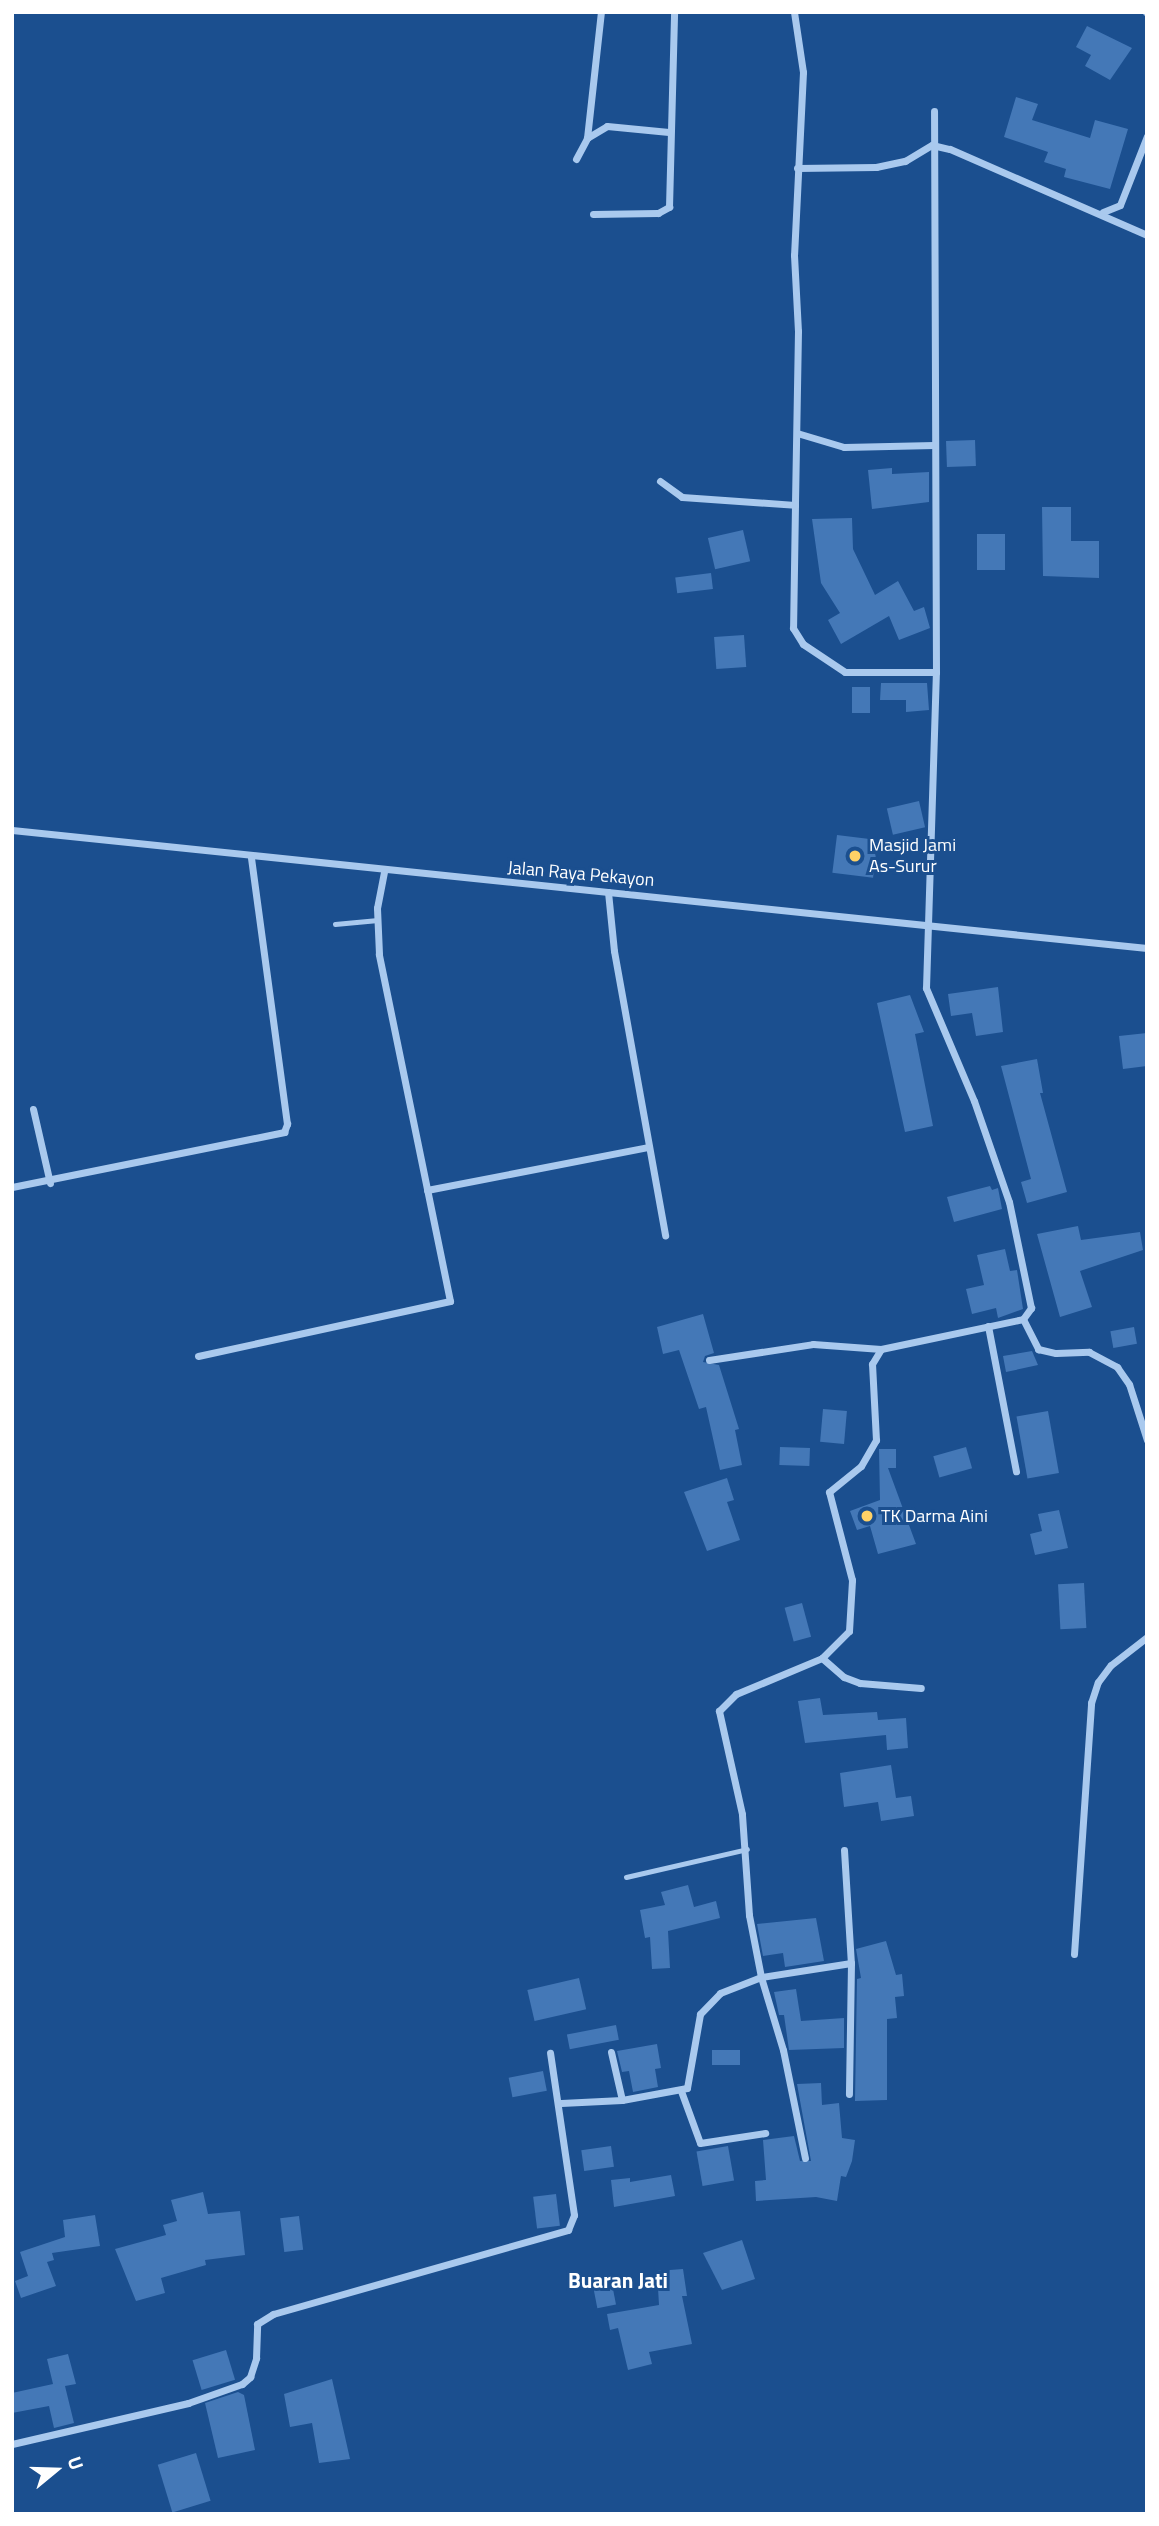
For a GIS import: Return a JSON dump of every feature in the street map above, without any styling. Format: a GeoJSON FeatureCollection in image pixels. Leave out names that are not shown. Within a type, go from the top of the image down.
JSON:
{"type":"FeatureCollection","features":[{"type":"Feature","properties":{"kind":"street"},"geometry":{"type":"LineString","coordinates":[[576,159],[587,138],[601,12]]}},
{"type":"Feature","properties":{"kind":"street"},"geometry":{"type":"LineString","coordinates":[[593,214],[668,210],[674,12]]}},
{"type":"Feature","properties":{"kind":"street"},"geometry":{"type":"LineString","coordinates":[[794,12],[803,72],[797,168],[797,433],[793,628],[803,645],[845,672],[936,672]]}},
{"type":"Feature","properties":{"kind":"street"},"geometry":{"type":"LineString","coordinates":[[934,111],[932,145],[936,672],[929,923],[924,966],[926,988],[970,1091],[1009,1202],[1032,1300],[1023,1319]]}},
{"type":"Feature","properties":{"kind":"street"},"geometry":{"type":"LineString","coordinates":[[587,138],[607,126],[621,124],[669,132]]}},
{"type":"Feature","properties":{"kind":"street"},"geometry":{"type":"LineString","coordinates":[[1102,213],[1120,205],[1147,136]]}},
{"type":"Feature","properties":{"kind":"street"},"geometry":{"type":"LineString","coordinates":[[797,168],[876,167],[905,162],[932,145],[966,152],[1147,235]]}},
{"type":"Feature","properties":{"kind":"street"},"geometry":{"type":"LineString","coordinates":[[797,433],[844,447],[934,445]]}},
{"type":"Feature","properties":{"kind":"street"},"geometry":{"type":"LineString","coordinates":[[660,481],[682,497],[795,505]]}},
{"type":"Feature","properties":{"kind":"street","name":"Jalan Raya Pekayon"},"geometry":{"type":"LineString","coordinates":[[12,830],[384,871],[929,923],[1147,948]]}},
{"type":"Feature","properties":{"kind":"street"},"geometry":{"type":"LineString","coordinates":[[12,1187],[50,1183],[284,1132],[287,1124],[251,857]]}},
{"type":"Feature","properties":{"kind":"street"},"geometry":{"type":"LineString","coordinates":[[198,1356],[450,1301],[379,954],[378,919],[384,871]]}},
{"type":"Feature","properties":{"kind":"street"},"geometry":{"type":"LineString","coordinates":[[608,892],[614,951],[665,1235]]}},
{"type":"Feature","properties":{"kind":"street"},"geometry":{"type":"LineString","coordinates":[[33,1109],[50,1183]]}},
{"type":"Feature","properties":{"kind":"street"},"geometry":{"type":"LineString","coordinates":[[427,1190],[649,1147]]}},
{"type":"Feature","properties":{"kind":"street"},"geometry":{"type":"LineString","coordinates":[[709,1360],[813,1344],[881,1349],[1023,1319]]}},
{"type":"Feature","properties":{"kind":"street"},"geometry":{"type":"LineString","coordinates":[[1023,1319],[1038,1349],[1056,1353],[1089,1352],[1117,1367],[1129,1384],[1147,1440]]}},
{"type":"Feature","properties":{"kind":"street"},"geometry":{"type":"LineString","coordinates":[[988,1326],[1016,1471]]}},
{"type":"Feature","properties":{"kind":"street"},"geometry":{"type":"LineString","coordinates":[[805,2158],[783,2050],[761,1977],[749,1915],[747,1849],[719,1711],[736,1694],[822,1658],[849,1631],[854,1603],[829,1492],[861,1466],[876,1440],[872,1364],[881,1349]]}},
{"type":"Feature","properties":{"kind":"street"},"geometry":{"type":"LineString","coordinates":[[1074,1954],[1091,1703],[1098,1682],[1111,1665],[1147,1637]]}},
{"type":"Feature","properties":{"kind":"street"},"geometry":{"type":"LineString","coordinates":[[822,1658],[844,1677],[860,1683],[920,1688]]}},
{"type":"Feature","properties":{"kind":"street"},"geometry":{"type":"LineString","coordinates":[[844,1850],[851,1963],[849,2094]]}},
{"type":"Feature","properties":{"kind":"street"},"geometry":{"type":"LineString","coordinates":[[561,2103],[622,2100],[681,2091],[691,2082],[701,2014],[720,1993],[761,1977],[851,1963]]}},
{"type":"Feature","properties":{"kind":"street"},"geometry":{"type":"LineString","coordinates":[[611,2052],[622,2100]]}},
{"type":"Feature","properties":{"kind":"street"},"geometry":{"type":"LineString","coordinates":[[12,2444],[176,2406],[242,2384],[253,2369],[257,2324],[273,2314],[563,2234],[575,2215],[561,2136],[561,2103],[550,2053]]}},
{"type":"Feature","properties":{"kind":"street"},"geometry":{"type":"LineString","coordinates":[[681,2091],[700,2143],[765,2133]]}},
{"type":"Feature","properties":{"kind":"lane"},"geometry":{"type":"LineString","coordinates":[[335,924],[378,919]]}},
{"type":"Feature","properties":{"kind":"lane"},"geometry":{"type":"LineString","coordinates":[[626,1877],[747,1849]]}},
{"type":"Feature","properties":{"kind":"building"},"geometry":{"type":"Polygon","coordinates":[[[1087,26],[1132,48],[1110,80],[1085,66],[1091,55],[1076,47],[1087,26]]]}},
{"type":"Feature","properties":{"kind":"building"},"geometry":{"type":"Polygon","coordinates":[[[1016,97],[1038,104],[1032,120],[1090,138],[1095,120],[1128,129],[1110,189],[1064,177],[1066,169],[1044,162],[1048,152],[1004,137],[1016,97]]]}},
{"type":"Feature","properties":{"kind":"building"},"geometry":{"type":"Polygon","coordinates":[[[975,440],[976,466],[947,467],[946,441],[975,440]]]}},
{"type":"Feature","properties":{"kind":"building"},"geometry":{"type":"Polygon","coordinates":[[[892,468],[892,474],[929,472],[929,502],[872,509],[868,470],[892,468]]]}},
{"type":"Feature","properties":{"kind":"building"},"geometry":{"type":"Polygon","coordinates":[[[1042,507],[1071,507],[1071,541],[1099,541],[1099,578],[1043,576],[1042,507]]]}},
{"type":"Feature","properties":{"kind":"building"},"geometry":{"type":"Polygon","coordinates":[[[852,518],[853,549],[875,595],[898,581],[914,611],[924,607],[930,628],[899,640],[889,616],[841,644],[828,620],[840,613],[821,583],[812,519],[852,518]]]}},
{"type":"Feature","properties":{"kind":"building"},"geometry":{"type":"Polygon","coordinates":[[[743,530],[750,561],[715,569],[708,538],[743,530]]]}},
{"type":"Feature","properties":{"kind":"building"},"geometry":{"type":"Polygon","coordinates":[[[977,534],[1005,534],[1005,570],[977,570],[977,534]]]}},
{"type":"Feature","properties":{"kind":"building"},"geometry":{"type":"Polygon","coordinates":[[[711,573],[713,589],[677,593],[675,577],[711,573]]]}},
{"type":"Feature","properties":{"kind":"building"},"geometry":{"type":"Polygon","coordinates":[[[744,635],[746,667],[716,669],[714,637],[744,635]]]}},
{"type":"Feature","properties":{"kind":"building"},"geometry":{"type":"Polygon","coordinates":[[[881,683],[927,683],[929,710],[906,712],[906,700],[880,700],[881,683]]]}},
{"type":"Feature","properties":{"kind":"building"},"geometry":{"type":"Polygon","coordinates":[[[852,687],[870,687],[870,713],[852,713],[852,687]]]}},
{"type":"Feature","properties":{"kind":"building"},"geometry":{"type":"Polygon","coordinates":[[[919,801],[925,827],[893,835],[887,808],[919,801]]]}},
{"type":"Feature","properties":{"kind":"building","name":"Masjid Jami As-Surur"},"geometry":{"type":"Polygon","coordinates":[[[837,835],[878,840],[873,878],[832,873],[837,835]]]}},
{"type":"Feature","properties":{"kind":"building"},"geometry":{"type":"Polygon","coordinates":[[[998,987],[1003,1032],[976,1036],[972,1013],[951,1016],[948,994],[998,987]]]}},
{"type":"Feature","properties":{"kind":"building"},"geometry":{"type":"Polygon","coordinates":[[[910,995],[924,1032],[915,1034],[933,1126],[905,1132],[877,1003],[910,995]]]}},
{"type":"Feature","properties":{"kind":"building"},"geometry":{"type":"Polygon","coordinates":[[[1147,1033],[1147,1066],[1123,1069],[1119,1036],[1147,1033]]]}},
{"type":"Feature","properties":{"kind":"building"},"geometry":{"type":"Polygon","coordinates":[[[1037,1059],[1043,1093],[1040,1093],[1067,1192],[1027,1203],[1021,1182],[1031,1179],[1001,1066],[1037,1059]]]}},
{"type":"Feature","properties":{"kind":"building"},"geometry":{"type":"Polygon","coordinates":[[[990,1186],[992,1190],[998,1188],[1002,1209],[954,1222],[947,1197],[990,1186]]]}},
{"type":"Feature","properties":{"kind":"building"},"geometry":{"type":"Polygon","coordinates":[[[1078,1226],[1081,1240],[1140,1232],[1143,1250],[1080,1271],[1092,1307],[1060,1317],[1037,1234],[1078,1226]]]}},
{"type":"Feature","properties":{"kind":"building"},"geometry":{"type":"Polygon","coordinates":[[[1005,1249],[1010,1271],[1017,1270],[1023,1309],[998,1318],[996,1308],[972,1314],[966,1289],[984,1285],[977,1255],[1005,1249]]]}},
{"type":"Feature","properties":{"kind":"building"},"geometry":{"type":"Polygon","coordinates":[[[703,1314],[714,1353],[705,1356],[703,1362],[719,1365],[739,1429],[735,1430],[742,1465],[720,1470],[706,1407],[699,1409],[679,1350],[663,1354],[657,1327],[703,1314]]]}},
{"type":"Feature","properties":{"kind":"building"},"geometry":{"type":"Polygon","coordinates":[[[1134,1327],[1137,1344],[1113,1348],[1110,1331],[1134,1327]]]}},
{"type":"Feature","properties":{"kind":"building"},"geometry":{"type":"Polygon","coordinates":[[[1032,1351],[1038,1365],[1006,1372],[1003,1356],[1032,1351]]]}},
{"type":"Feature","properties":{"kind":"building"},"geometry":{"type":"Polygon","coordinates":[[[823,1409],[847,1411],[844,1444],[820,1442],[823,1409]]]}},
{"type":"Feature","properties":{"kind":"building"},"geometry":{"type":"Polygon","coordinates":[[[1048,1411],[1059,1473],[1027,1479],[1016,1417],[1048,1411]]]}},
{"type":"Feature","properties":{"kind":"building"},"geometry":{"type":"Polygon","coordinates":[[[780,1447],[810,1448],[809,1466],[779,1465],[780,1447]]]}},
{"type":"Feature","properties":{"kind":"building"},"geometry":{"type":"Polygon","coordinates":[[[966,1447],[972,1468],[939,1478],[933,1456],[966,1447]]]}},
{"type":"Feature","properties":{"kind":"building"},"geometry":{"type":"Polygon","coordinates":[[[879,1449],[896,1449],[896,1468],[888,1468],[916,1544],[878,1554],[870,1526],[857,1530],[850,1511],[880,1500],[879,1449]]]}},
{"type":"Feature","properties":{"kind":"building"},"geometry":{"type":"Polygon","coordinates":[[[727,1478],[734,1500],[727,1502],[740,1540],[707,1551],[684,1492],[727,1478]]]}},
{"type":"Feature","properties":{"kind":"building"},"geometry":{"type":"Polygon","coordinates":[[[1059,1510],[1068,1548],[1035,1555],[1030,1534],[1042,1531],[1038,1514],[1059,1510]]]}},
{"type":"Feature","properties":{"kind":"building"},"geometry":{"type":"Polygon","coordinates":[[[1084,1583],[1086,1628],[1060,1629],[1058,1584],[1084,1583]]]}},
{"type":"Feature","properties":{"kind":"building"},"geometry":{"type":"Polygon","coordinates":[[[802,1603],[811,1637],[794,1641],[785,1608],[802,1603]]]}},
{"type":"Feature","properties":{"kind":"building"},"geometry":{"type":"Polygon","coordinates":[[[820,1698],[823,1715],[877,1712],[878,1720],[906,1718],[908,1748],[887,1750],[886,1735],[805,1743],[798,1701],[820,1698]]]}},
{"type":"Feature","properties":{"kind":"building"},"geometry":{"type":"Polygon","coordinates":[[[891,1765],[896,1798],[911,1796],[914,1816],[881,1821],[878,1802],[844,1807],[840,1773],[891,1765]]]}},
{"type":"Feature","properties":{"kind":"building"},"geometry":{"type":"Polygon","coordinates":[[[688,1885],[694,1907],[716,1901],[720,1918],[668,1931],[670,1968],[652,1969],[650,1937],[645,1938],[640,1910],[665,1905],[661,1892],[688,1885]]]}},
{"type":"Feature","properties":{"kind":"building"},"geometry":{"type":"Polygon","coordinates":[[[816,1918],[824,1961],[785,1967],[783,1953],[763,1956],[757,1924],[816,1918]]]}},
{"type":"Feature","properties":{"kind":"building"},"geometry":{"type":"Polygon","coordinates":[[[886,1941],[896,1975],[902,1974],[904,1996],[895,1997],[897,2018],[887,2019],[887,2100],[855,2101],[857,1979],[861,1978],[856,1949],[886,1941]]]}},
{"type":"Feature","properties":{"kind":"building"},"geometry":{"type":"Polygon","coordinates":[[[579,1978],[586,2009],[535,2021],[527,1990],[579,1978]]]}},
{"type":"Feature","properties":{"kind":"building"},"geometry":{"type":"Polygon","coordinates":[[[796,1989],[801,2021],[844,2018],[844,2048],[789,2050],[784,2015],[779,2015],[774,1992],[796,1989]]]}},
{"type":"Feature","properties":{"kind":"building"},"geometry":{"type":"Polygon","coordinates":[[[616,2025],[619,2040],[570,2049],[567,2035],[616,2025]]]}},
{"type":"Feature","properties":{"kind":"building"},"geometry":{"type":"Polygon","coordinates":[[[657,2044],[661,2068],[655,2069],[658,2087],[633,2092],[629,2071],[622,2072],[617,2051],[657,2044]]]}},
{"type":"Feature","properties":{"kind":"building"},"geometry":{"type":"Polygon","coordinates":[[[712,2050],[740,2050],[740,2065],[712,2065],[712,2050]]]}},
{"type":"Feature","properties":{"kind":"building"},"geometry":{"type":"Polygon","coordinates":[[[543,2071],[547,2091],[512,2097],[509,2078],[543,2071]]]}},
{"type":"Feature","properties":{"kind":"building"},"geometry":{"type":"Polygon","coordinates":[[[821,2083],[822,2105],[839,2103],[842,2138],[855,2140],[846,2177],[841,2176],[837,2201],[816,2197],[756,2201],[755,2181],[766,2180],[763,2140],[794,2136],[800,2161],[811,2161],[797,2084],[821,2083]]]}},
{"type":"Feature","properties":{"kind":"building"},"geometry":{"type":"Polygon","coordinates":[[[611,2146],[614,2167],[584,2171],[581,2150],[611,2146]]]}},
{"type":"Feature","properties":{"kind":"building"},"geometry":{"type":"Polygon","coordinates":[[[728,2146],[734,2180],[703,2186],[696,2152],[728,2146]]]}},
{"type":"Feature","properties":{"kind":"building"},"geometry":{"type":"Polygon","coordinates":[[[671,2175],[675,2196],[614,2207],[611,2180],[630,2178],[630,2182],[671,2175]]]}},
{"type":"Feature","properties":{"kind":"building"},"geometry":{"type":"Polygon","coordinates":[[[203,2192],[208,2214],[240,2211],[245,2255],[205,2260],[206,2265],[161,2278],[165,2293],[136,2301],[115,2249],[166,2235],[163,2225],[177,2221],[171,2200],[203,2192]]]}},
{"type":"Feature","properties":{"kind":"building"},"geometry":{"type":"Polygon","coordinates":[[[556,2194],[560,2226],[537,2229],[533,2197],[556,2194]]]}},
{"type":"Feature","properties":{"kind":"building"},"geometry":{"type":"Polygon","coordinates":[[[95,2215],[100,2246],[52,2253],[54,2260],[47,2262],[56,2286],[21,2298],[15,2281],[28,2276],[20,2252],[65,2237],[63,2220],[95,2215]]]}},
{"type":"Feature","properties":{"kind":"building"},"geometry":{"type":"Polygon","coordinates":[[[299,2216],[303,2250],[284,2252],[280,2218],[299,2216]]]}},
{"type":"Feature","properties":{"kind":"building"},"geometry":{"type":"Polygon","coordinates":[[[742,2240],[755,2279],[722,2290],[703,2253],[742,2240]]]}},
{"type":"Feature","properties":{"kind":"building"},"geometry":{"type":"Polygon","coordinates":[[[683,2269],[687,2296],[682,2296],[692,2344],[649,2352],[652,2364],[628,2370],[618,2328],[610,2330],[607,2314],[659,2305],[657,2271],[683,2269]]]}},
{"type":"Feature","properties":{"kind":"building"},"geometry":{"type":"Polygon","coordinates":[[[612,2284],[616,2305],[597,2308],[593,2288],[612,2284]]]}},
{"type":"Feature","properties":{"kind":"building"},"geometry":{"type":"Polygon","coordinates":[[[226,2350],[235,2380],[202,2390],[193,2360],[226,2350]]]}},
{"type":"Feature","properties":{"kind":"building"},"geometry":{"type":"Polygon","coordinates":[[[68,2354],[76,2384],[65,2386],[74,2423],[54,2428],[49,2406],[12,2413],[12,2393],[53,2384],[47,2359],[68,2354]]]}},
{"type":"Feature","properties":{"kind":"building"},"geometry":{"type":"Polygon","coordinates":[[[332,2379],[350,2459],[319,2463],[312,2423],[290,2427],[284,2394],[332,2379]]]}},
{"type":"Feature","properties":{"kind":"building"},"geometry":{"type":"Polygon","coordinates":[[[238,2392],[244,2395],[255,2450],[218,2458],[205,2403],[238,2392]]]}},
{"type":"Feature","properties":{"kind":"building"},"geometry":{"type":"Polygon","coordinates":[[[196,2453],[211,2501],[172,2513],[158,2465],[196,2453]]]}},
{"type":"Feature","properties":{"kind":"place","name":"Masjid Jami As-Surur"},"geometry":{"type":"Point","coordinates":[855,856]}},
{"type":"Feature","properties":{"kind":"place","name":"TK Darma Aini"},"geometry":{"type":"Point","coordinates":[867,1516]}},
{"type":"Feature","properties":{"kind":"district","name":"Buaran Jati"},"geometry":{"type":"Point","coordinates":[618,2280]}}]}
